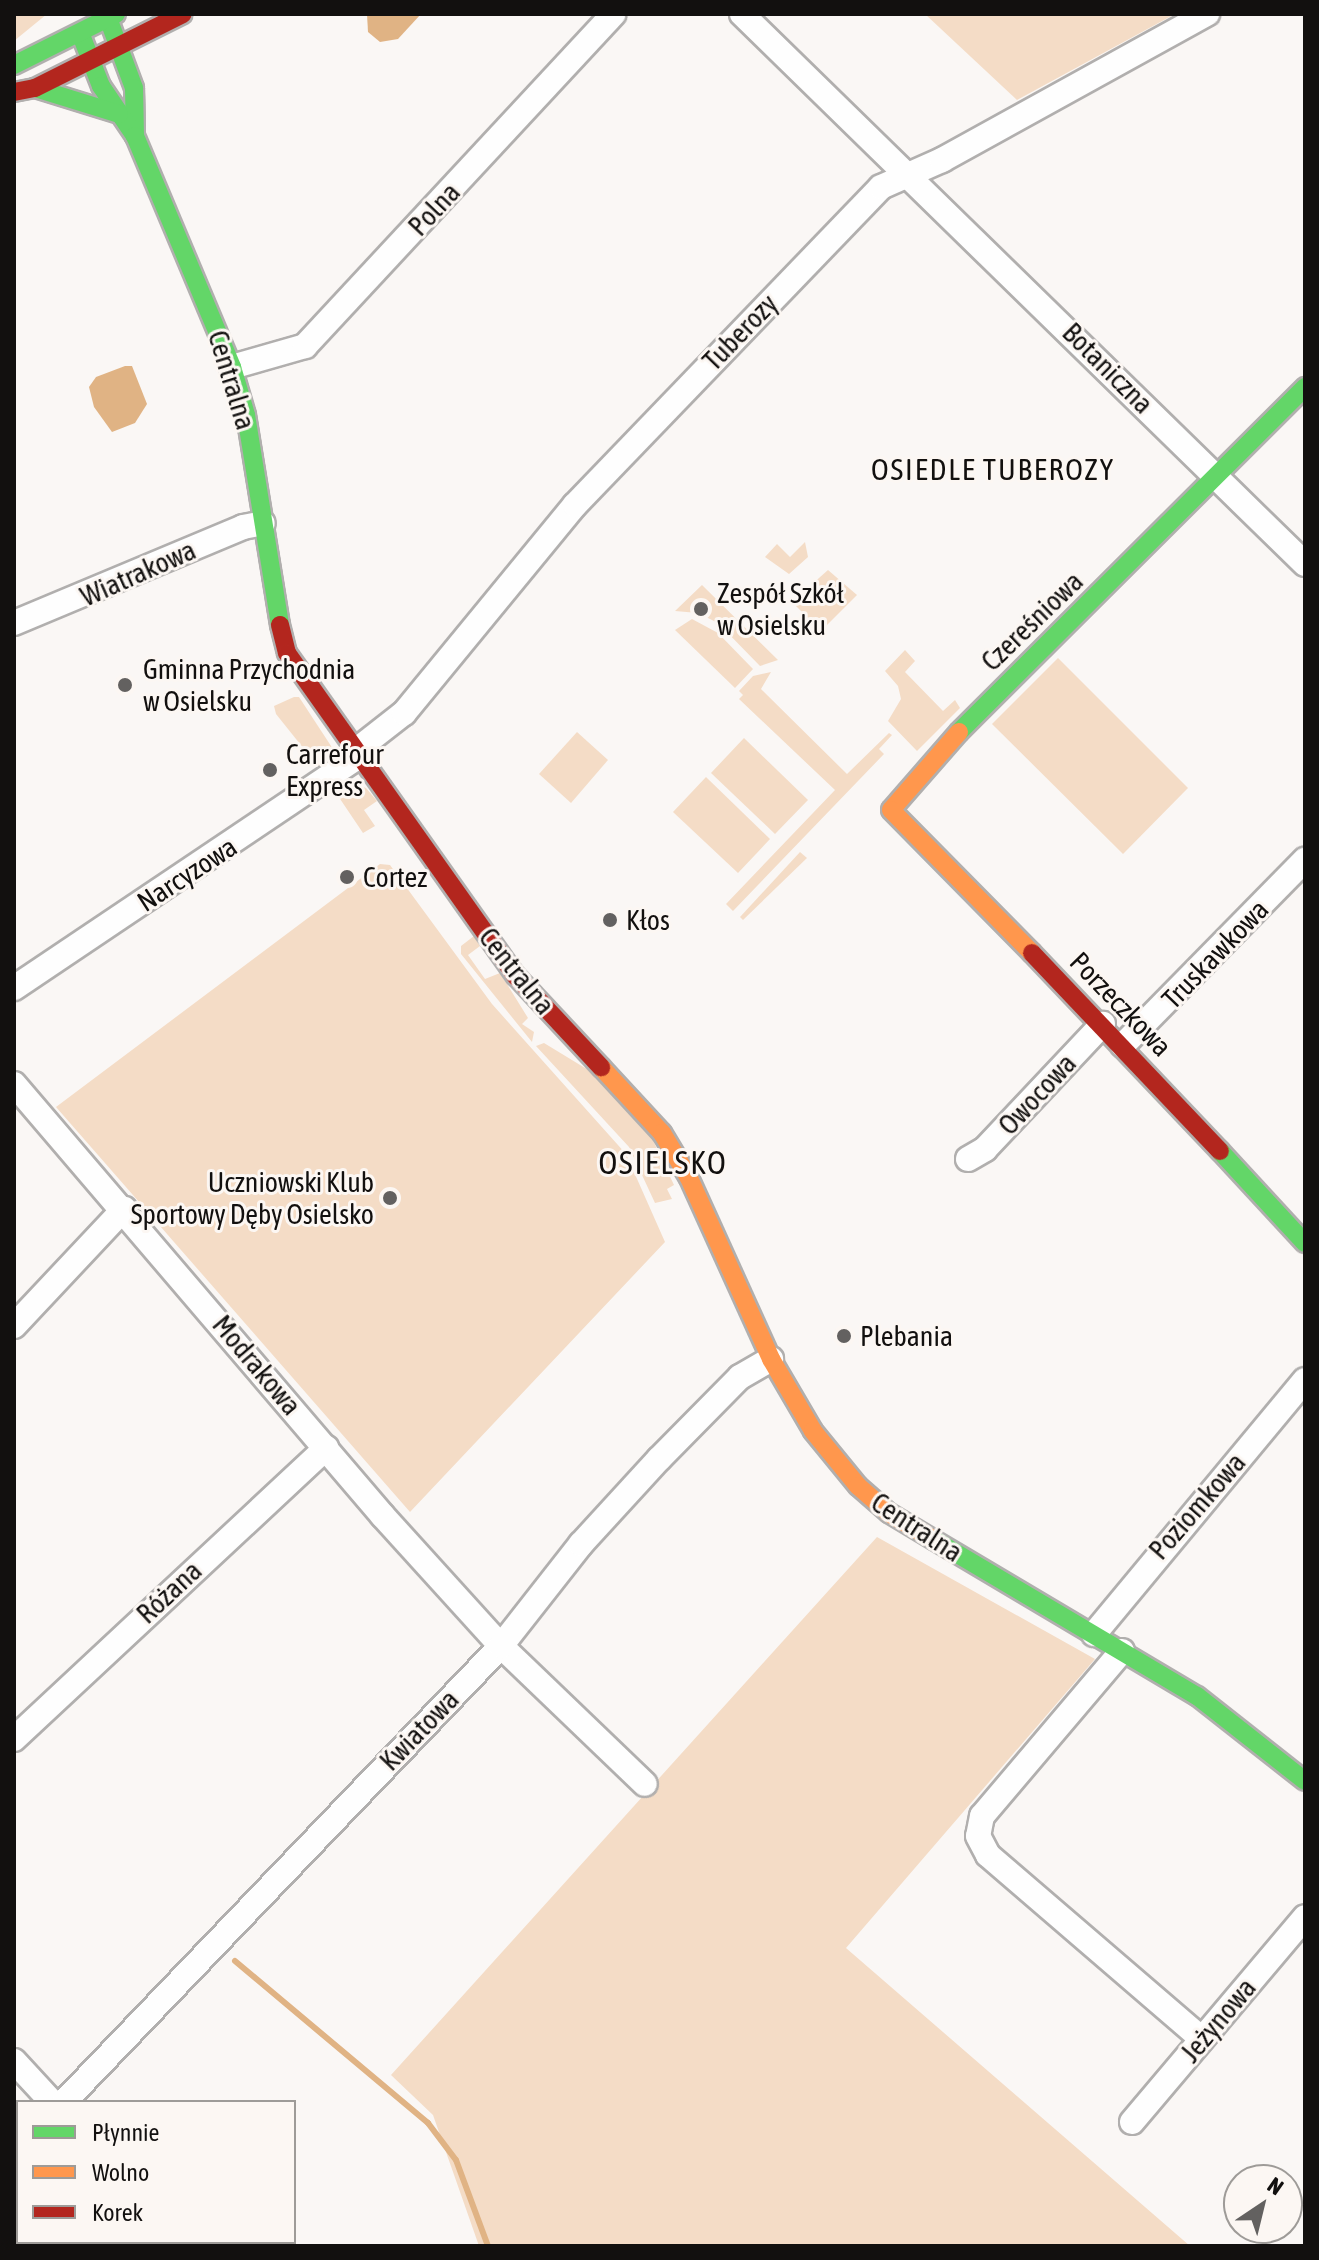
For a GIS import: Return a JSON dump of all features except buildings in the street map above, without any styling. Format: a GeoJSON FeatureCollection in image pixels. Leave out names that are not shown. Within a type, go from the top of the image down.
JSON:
{"type":"FeatureCollection","features":[{"type":"Feature","properties":{"kind":"street"},"geometry":{"type":"LineString","coordinates":[[14,92],[35,88],[183,14]]}},
{"type":"Feature","properties":{"kind":"street","name":"Polna"},"geometry":{"type":"LineString","coordinates":[[232,367],[281,356],[305,346],[613,14]]}},
{"type":"Feature","properties":{"kind":"street"},"geometry":{"type":"LineString","coordinates":[[742,14],[909,173]]}},
{"type":"Feature","properties":{"kind":"street","name":"Tuberozy"},"geometry":{"type":"LineString","coordinates":[[356,755],[404,713],[566,515],[881,187],[1207,14]]}},
{"type":"Feature","properties":{"kind":"street"},"geometry":{"type":"LineString","coordinates":[[14,65],[77,22],[110,15]]}},
{"type":"Feature","properties":{"kind":"street","name":"Centralna"},"geometry":{"type":"LineString","coordinates":[[110,15],[134,88],[135,136]]}},
{"type":"Feature","properties":{"kind":"street","name":"Centralna"},"geometry":{"type":"LineString","coordinates":[[77,22],[91,60],[119,114],[135,136],[232,367],[246,415],[274,610],[287,653],[356,755],[516,976],[662,1133],[689,1178],[771,1359],[813,1431],[873,1500],[1197,1696],[1305,1781]]}},
{"type":"Feature","properties":{"kind":"street"},"geometry":{"type":"LineString","coordinates":[[35,88],[119,114]]}},
{"type":"Feature","properties":{"kind":"street","name":"Botaniczna"},"geometry":{"type":"LineString","coordinates":[[909,173],[1305,564]]}},
{"type":"Feature","properties":{"kind":"street","name":"Czereśniowa"},"geometry":{"type":"LineString","coordinates":[[891,810],[927,764],[1305,387]]}},
{"type":"Feature","properties":{"kind":"street","name":"Wiatrakowa"},"geometry":{"type":"LineString","coordinates":[[14,623],[243,527],[263,523]]}},
{"type":"Feature","properties":{"kind":"street","name":"Narcyzowa"},"geometry":{"type":"LineString","coordinates":[[14,988],[356,755]]}},
{"type":"Feature","properties":{"kind":"street","name":"Porzeczkowa"},"geometry":{"type":"LineString","coordinates":[[891,810],[1103,1024],[1305,1243]]}},
{"type":"Feature","properties":{"kind":"street","name":"Truskawkowa"},"geometry":{"type":"LineString","coordinates":[[1123,1045],[1305,860]]}},
{"type":"Feature","properties":{"kind":"street","name":"Owocowa"},"geometry":{"type":"LineString","coordinates":[[968,1159],[985,1149],[1103,1024]]}},
{"type":"Feature","properties":{"kind":"street","name":"Modrakowa"},"geometry":{"type":"LineString","coordinates":[[14,1084],[326,1448],[501,1646],[645,1784]]}},
{"type":"Feature","properties":{"kind":"street"},"geometry":{"type":"LineString","coordinates":[[14,1326],[124,1209]]}},
{"type":"Feature","properties":{"kind":"street","name":"Kwiatowa"},"geometry":{"type":"LineString","coordinates":[[66,2100],[501,1646],[581,1544],[659,1459],[732,1385],[771,1359]]}},
{"type":"Feature","properties":{"kind":"street","name":"Poziomkowa"},"geometry":{"type":"LineString","coordinates":[[1094,1634],[1305,1380]]}},
{"type":"Feature","properties":{"kind":"street","name":"Różana"},"geometry":{"type":"LineString","coordinates":[[14,1739],[326,1448]]}},
{"type":"Feature","properties":{"kind":"street"},"geometry":{"type":"LineString","coordinates":[[1122,1651],[982,1816],[978,1836],[988,1855],[1202,2039]]}},
{"type":"Feature","properties":{"kind":"street","name":"Jeżynowa"},"geometry":{"type":"LineString","coordinates":[[1132,2122],[1305,1917]]}},
{"type":"Feature","properties":{"kind":"street"},"geometry":{"type":"LineString","coordinates":[[14,2061],[50,2100]]}},
{"type":"Feature","properties":{"kind":"shaded area"},"geometry":{"type":"Polygon","coordinates":[[[14,14],[47,14],[14,41],[14,14]]]}},
{"type":"Feature","properties":{"kind":"shaded area"},"geometry":{"type":"Polygon","coordinates":[[[367,14],[421,14],[398,39],[380,42],[368,32],[367,14]]]}},
{"type":"Feature","properties":{"kind":"shaded area"},"geometry":{"type":"Polygon","coordinates":[[[925,14],[1175,14],[1017,100],[925,14]]]}},
{"type":"Feature","properties":{"kind":"shaded area"},"geometry":{"type":"Polygon","coordinates":[[[132,366],[147,404],[135,423],[112,432],[94,407],[89,387],[96,377],[132,366]]]}},
{"type":"Feature","properties":{"kind":"shaded area"},"geometry":{"type":"Polygon","coordinates":[[[805,542],[808,557],[789,574],[765,557],[777,544],[790,557],[805,542]]]}},
{"type":"Feature","properties":{"kind":"shaded area"},"geometry":{"type":"Polygon","coordinates":[[[828,570],[857,595],[821,631],[792,602],[828,570]]]}},
{"type":"Feature","properties":{"kind":"shaded area"},"geometry":{"type":"Polygon","coordinates":[[[702,585],[778,660],[760,666],[718,623],[698,613],[675,611],[702,585]]]}},
{"type":"Feature","properties":{"kind":"shaded area"},"geometry":{"type":"Polygon","coordinates":[[[692,619],[718,633],[753,669],[735,688],[675,630],[692,619]]]}},
{"type":"Feature","properties":{"kind":"shaded area"},"geometry":{"type":"Polygon","coordinates":[[[905,650],[915,661],[905,672],[943,711],[955,700],[960,708],[917,751],[888,721],[901,699],[898,686],[885,671],[905,650]]]}},
{"type":"Feature","properties":{"kind":"shaded area"},"geometry":{"type":"Polygon","coordinates":[[[1058,658],[1188,788],[1123,854],[992,724],[1058,658]]]}},
{"type":"Feature","properties":{"kind":"shaded area"},"geometry":{"type":"Polygon","coordinates":[[[771,672],[761,689],[847,774],[889,733],[892,735],[879,749],[884,754],[733,911],[726,904],[835,790],[739,699],[743,695],[739,691],[753,676],[771,672]]]}},
{"type":"Feature","properties":{"kind":"shaded area"},"geometry":{"type":"Polygon","coordinates":[[[299,697],[333,749],[324,774],[276,714],[274,706],[299,697]]]}},
{"type":"Feature","properties":{"kind":"shaded area"},"geometry":{"type":"Polygon","coordinates":[[[577,732],[608,760],[571,803],[539,774],[577,732]]]}},
{"type":"Feature","properties":{"kind":"shaded area"},"geometry":{"type":"Polygon","coordinates":[[[744,738],[808,800],[775,834],[711,773],[744,738]]]}},
{"type":"Feature","properties":{"kind":"shaded area"},"geometry":{"type":"Polygon","coordinates":[[[706,777],[770,839],[738,873],[673,812],[706,777]]]}},
{"type":"Feature","properties":{"kind":"shaded area"},"geometry":{"type":"Polygon","coordinates":[[[345,781],[366,788],[377,801],[364,810],[375,826],[363,833],[332,787],[345,781]]]}},
{"type":"Feature","properties":{"kind":"shaded area"},"geometry":{"type":"Polygon","coordinates":[[[800,852],[807,858],[743,920],[740,917],[800,852]]]}},
{"type":"Feature","properties":{"kind":"shaded area","name":"Uczniowski Klub Sportowy Dęby Osielsko"},"geometry":{"type":"Polygon","coordinates":[[[380,864],[390,865],[492,1004],[626,1154],[665,1242],[410,1512],[56,1107],[380,864]]]}},
{"type":"Feature","properties":{"kind":"shaded area"},"geometry":{"type":"Polygon","coordinates":[[[474,936],[480,946],[468,955],[485,979],[500,973],[528,1018],[522,1024],[534,1032],[532,1042],[461,954],[461,946],[474,936]]]}},
{"type":"Feature","properties":{"kind":"shaded area"},"geometry":{"type":"Polygon","coordinates":[[[544,1043],[590,1071],[649,1132],[674,1185],[667,1189],[672,1199],[655,1203],[629,1147],[536,1046],[544,1043]]]}},
{"type":"Feature","properties":{"kind":"shaded area"},"geometry":{"type":"Polygon","coordinates":[[[877,1537],[1095,1659],[846,1948],[1190,2246],[479,2246],[433,2115],[391,2075],[877,1537]]]}},
{"type":"Feature","properties":{"kind":"waterway"},"geometry":{"type":"LineString","coordinates":[[235,1961],[428,2123],[456,2160],[488,2246]]}},
{"type":"Feature","properties":{"kind":"traffic: fast"},"geometry":{"type":"LineString","coordinates":[[14,65],[116,14]]}},
{"type":"Feature","properties":{"kind":"traffic: fast"},"geometry":{"type":"LineString","coordinates":[[108,18],[134,88],[135,136]]}},
{"type":"Feature","properties":{"kind":"traffic: fast"},"geometry":{"type":"LineString","coordinates":[[81,35],[101,86],[135,136],[232,367],[246,415],[280,625]]}},
{"type":"Feature","properties":{"kind":"traffic: fast"},"geometry":{"type":"LineString","coordinates":[[35,88],[119,114]]}},
{"type":"Feature","properties":{"kind":"traffic: fast"},"geometry":{"type":"LineString","coordinates":[[959,732],[1305,387]]}},
{"type":"Feature","properties":{"kind":"traffic: fast"},"geometry":{"type":"LineString","coordinates":[[1220,1151],[1305,1243]]}},
{"type":"Feature","properties":{"kind":"traffic: fast"},"geometry":{"type":"LineString","coordinates":[[934,1540],[1197,1696],[1305,1781]]}},
{"type":"Feature","properties":{"kind":"traffic: slow"},"geometry":{"type":"LineString","coordinates":[[959,732],[891,810],[1032,953]]}},
{"type":"Feature","properties":{"kind":"traffic: slow"},"geometry":{"type":"LineString","coordinates":[[601,1067],[662,1133],[689,1178],[771,1359],[813,1431],[858,1486],[889,1513],[934,1540]]}},
{"type":"Feature","properties":{"kind":"traffic: jam"},"geometry":{"type":"LineString","coordinates":[[14,92],[35,88],[183,14]]}},
{"type":"Feature","properties":{"kind":"traffic: jam"},"geometry":{"type":"LineString","coordinates":[[280,625],[287,653],[516,976],[601,1067]]}},
{"type":"Feature","properties":{"kind":"traffic: jam"},"geometry":{"type":"LineString","coordinates":[[1032,953],[1220,1151]]}},
{"type":"Feature","properties":{"kind":"place","name":"Zespół Szkół w Osielsku"},"geometry":{"type":"Point","coordinates":[701,609]}},
{"type":"Feature","properties":{"kind":"place","name":"Gminna Przychodnia w Osielsku"},"geometry":{"type":"Point","coordinates":[125,685]}},
{"type":"Feature","properties":{"kind":"place","name":"Carrefour Express"},"geometry":{"type":"Point","coordinates":[270,770]}},
{"type":"Feature","properties":{"kind":"place","name":"Cortez"},"geometry":{"type":"Point","coordinates":[347,877]}},
{"type":"Feature","properties":{"kind":"place","name":"Kłos"},"geometry":{"type":"Point","coordinates":[610,920]}},
{"type":"Feature","properties":{"kind":"place","name":"Uczniowski Klub Sportowy Dęby Osielsko"},"geometry":{"type":"Point","coordinates":[390,1198]}},
{"type":"Feature","properties":{"kind":"place","name":"Plebania"},"geometry":{"type":"Point","coordinates":[844,1336]}},
{"type":"Feature","properties":{"kind":"district","name":"OSIEDLE TUBEROZY"},"geometry":{"type":"Point","coordinates":[993,469]}},
{"type":"Feature","properties":{"kind":"district","name":"OSIELSKO"},"geometry":{"type":"Point","coordinates":[663,1163]}}]}
